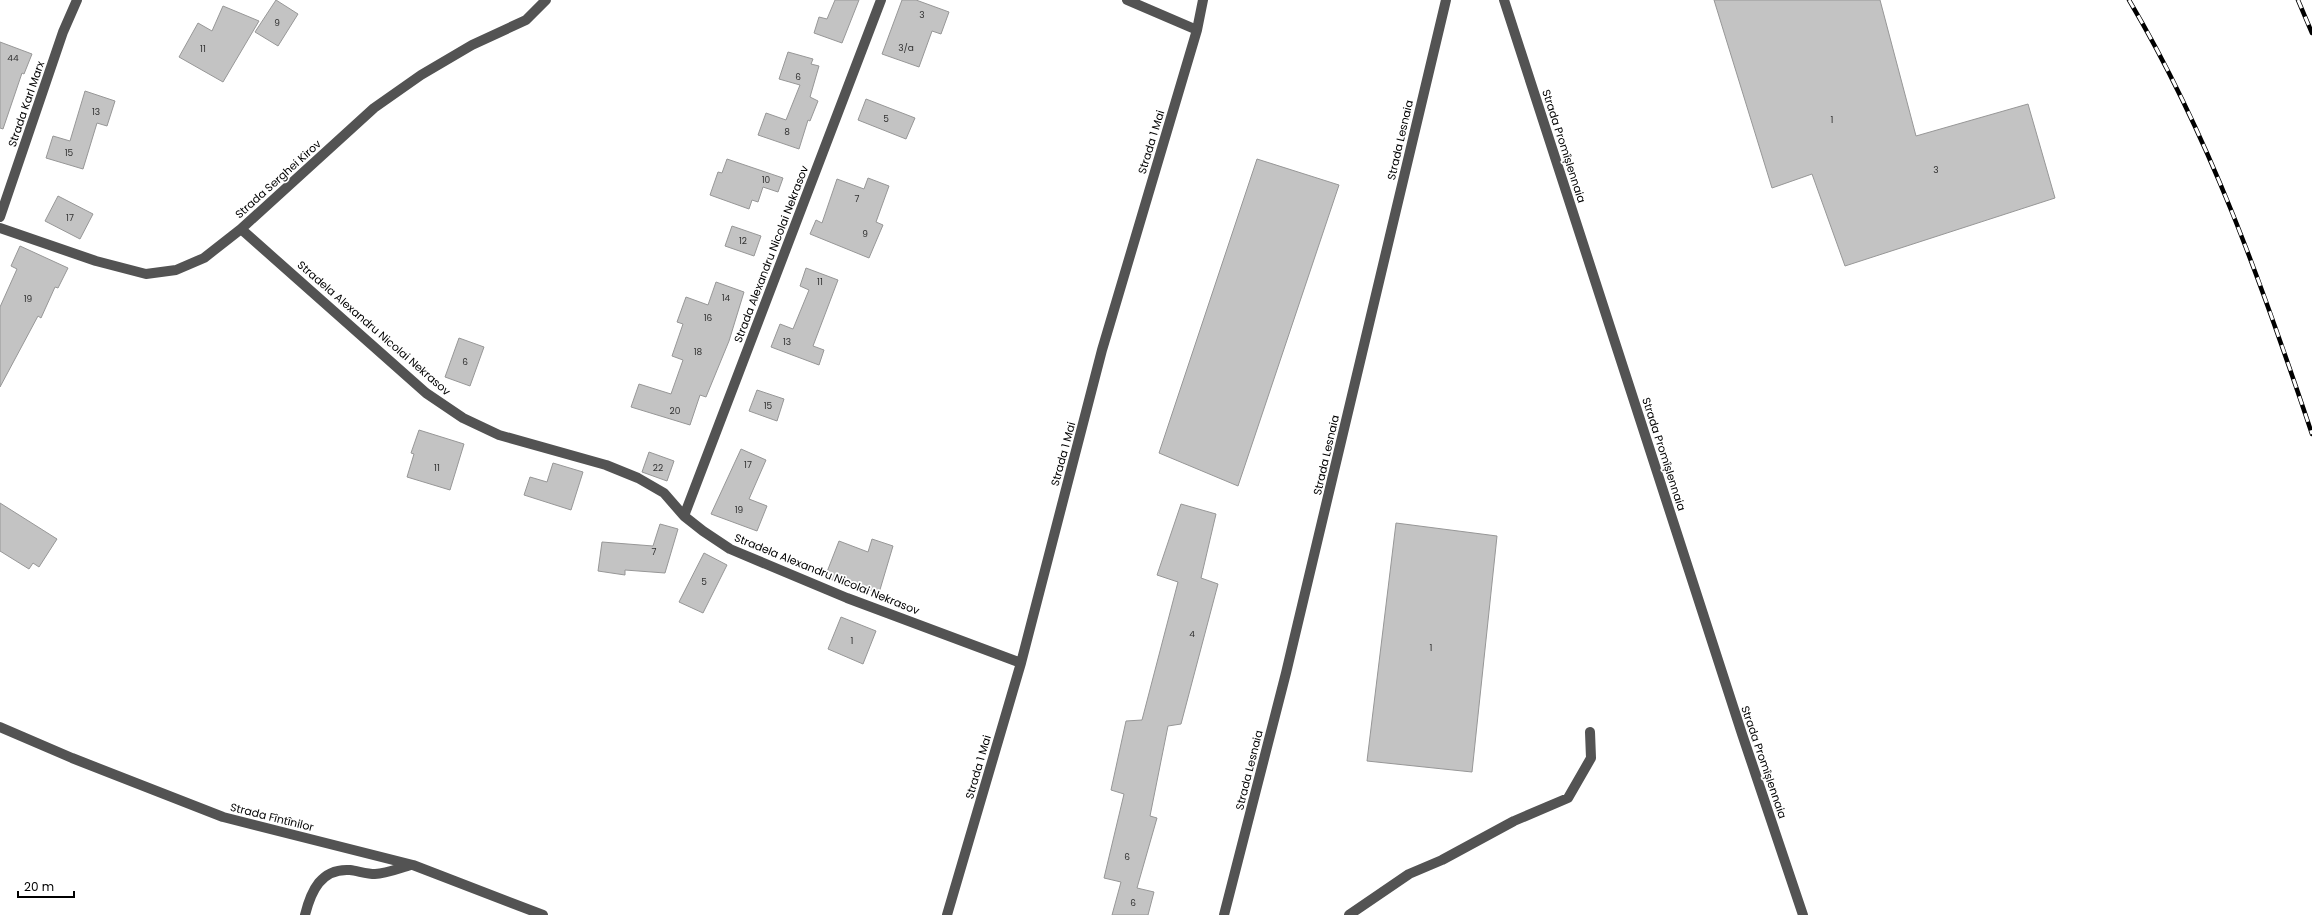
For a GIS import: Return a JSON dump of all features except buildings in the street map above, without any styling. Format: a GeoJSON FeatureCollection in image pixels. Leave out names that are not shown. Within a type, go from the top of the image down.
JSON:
{"type":"FeatureCollection","features":[{"type":"Feature","properties":{"kind":"street","name":"Strada Karl Marx"},"geometry":{"type":"LineString","coordinates":[[0,217],[60,40],[77,0]]}},
{"type":"Feature","properties":{"kind":"street","name":"Strada Serghei Kirov"},"geometry":{"type":"LineString","coordinates":[[0,228],[96,261],[146,274],[176,270],[204,258],[241,229],[374,108],[421,75],[472,46],[526,20],[546,0]]}},
{"type":"Feature","properties":{"kind":"street","name":"Strada Alexandru Nicolai Nekrasov"},"geometry":{"type":"LineString","coordinates":[[684,516],[881,0]]}},
{"type":"Feature","properties":{"kind":"street"},"geometry":{"type":"LineString","coordinates":[[1127,0],[1197,30]]}},
{"type":"Feature","properties":{"kind":"street","name":"Strada 1 Mai"},"geometry":{"type":"LineString","coordinates":[[948,915],[1021,663],[1102,350],[1197,30],[1203,0]]}},
{"type":"Feature","properties":{"kind":"street","name":"Strada Lesnaia"},"geometry":{"type":"LineString","coordinates":[[1224,915],[1288,665],[1446,0]]}},
{"type":"Feature","properties":{"kind":"street","name":"Strada Promîșlennaia"},"geometry":{"type":"LineString","coordinates":[[1504,0],[1742,734],[1803,915]]}},
{"type":"Feature","properties":{"kind":"street","name":"Stradela Alexandru Nicolai Nekrasov"},"geometry":{"type":"LineString","coordinates":[[241,229],[426,393],[463,418],[499,435],[606,465],[638,478],[664,493],[684,516],[703,531],[730,548],[847,598],[1021,663]]}},
{"type":"Feature","properties":{"kind":"street","name":"Strada Fîntînilor"},"geometry":{"type":"LineString","coordinates":[[0,727],[72,758],[223,817],[413,865],[544,915]]}},
{"type":"Feature","properties":{"kind":"street"},"geometry":{"type":"LineString","coordinates":[[1349,915],[1409,874],[1442,860],[1514,821],[1568,798],[1591,758],[1590,732]]}},
{"type":"Feature","properties":{"kind":"street"},"geometry":{"type":"LineString","coordinates":[[305,915],[309,898],[319,880],[331,873],[348,870],[376,874],[413,865]]}},
{"type":"Feature","properties":{"kind":"railway"},"geometry":{"type":"LineString","coordinates":[[2129,0],[2185,105],[2232,212],[2274,323],[2312,434]]}},
{"type":"Feature","properties":{"kind":"railway"},"geometry":{"type":"LineString","coordinates":[[2298,0],[2312,33]]}}]}
